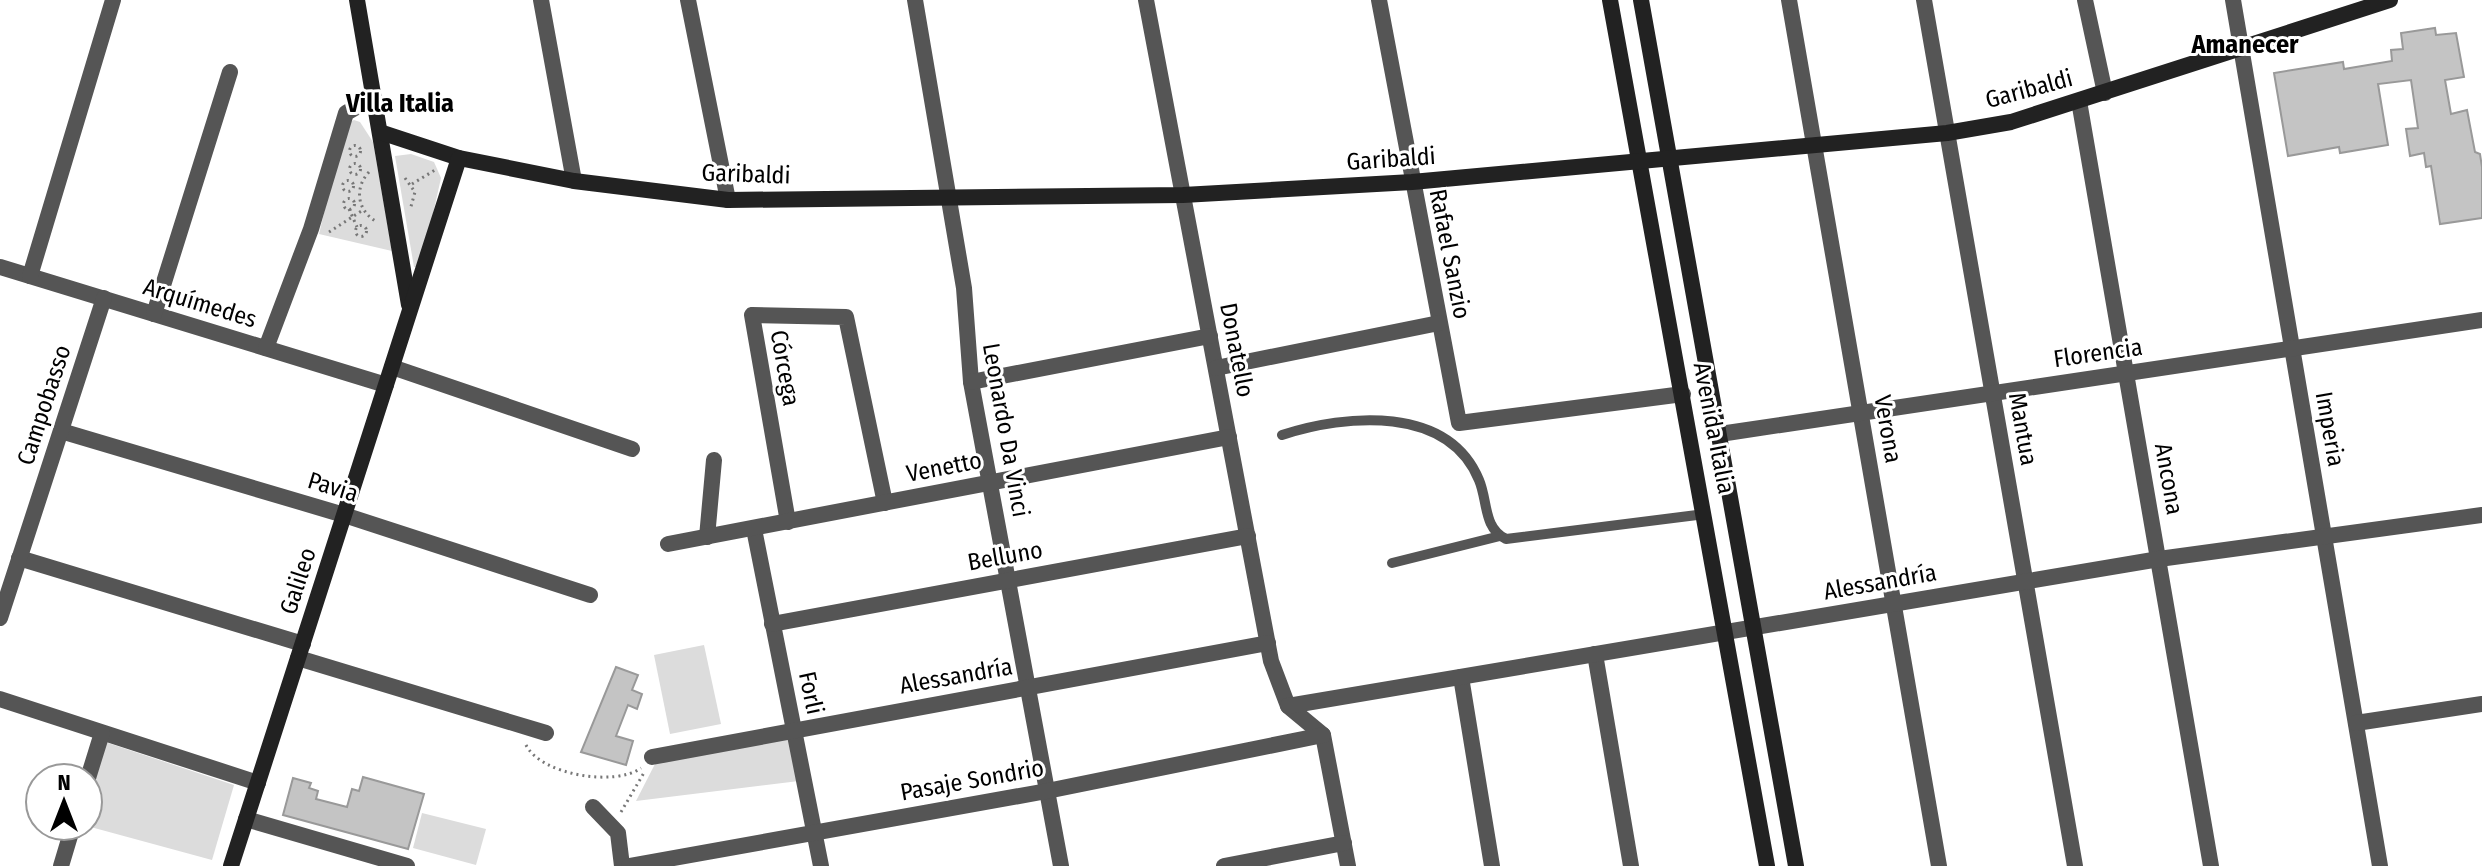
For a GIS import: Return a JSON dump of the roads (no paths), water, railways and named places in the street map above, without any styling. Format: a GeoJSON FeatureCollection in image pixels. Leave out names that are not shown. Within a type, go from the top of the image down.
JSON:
{"type":"FeatureCollection","features":[{"type":"Feature","properties":{"kind":"street"},"geometry":{"type":"LineString","coordinates":[[30,276],[113,0]]}},
{"type":"Feature","properties":{"kind":"street","name":"Galileo"},"geometry":{"type":"LineString","coordinates":[[357,0],[410,310]]}},
{"type":"Feature","properties":{"kind":"street"},"geometry":{"type":"LineString","coordinates":[[541,0],[574,181]]}},
{"type":"Feature","properties":{"kind":"street"},"geometry":{"type":"LineString","coordinates":[[688,0],[728,200]]}},
{"type":"Feature","properties":{"kind":"street","name":"Leonardo Da Vinci"},"geometry":{"type":"LineString","coordinates":[[915,0],[964,288],[971,382],[1061,866]]}},
{"type":"Feature","properties":{"kind":"street","name":"Donatello"},"geometry":{"type":"LineString","coordinates":[[1146,0],[1275,678],[1288,706]]}},
{"type":"Feature","properties":{"kind":"street","name":"Rafael Sanzio"},"geometry":{"type":"LineString","coordinates":[[1379,0],[1459,423],[1683,394]]}},
{"type":"Feature","properties":{"kind":"street","name":"Avenida Italia"},"geometry":{"type":"LineString","coordinates":[[1610,0],[1767,866]]}},
{"type":"Feature","properties":{"kind":"street","name":"Avenida Italia"},"geometry":{"type":"LineString","coordinates":[[1641,0],[1796,866]]}},
{"type":"Feature","properties":{"kind":"street","name":"Verona"},"geometry":{"type":"LineString","coordinates":[[1789,0],[1939,866]]}},
{"type":"Feature","properties":{"kind":"street","name":"Mantua"},"geometry":{"type":"LineString","coordinates":[[1924,0],[2075,866]]}},
{"type":"Feature","properties":{"kind":"street"},"geometry":{"type":"LineString","coordinates":[[2085,0],[2105,93]]}},
{"type":"Feature","properties":{"kind":"street","name":"Imperia"},"geometry":{"type":"LineString","coordinates":[[2233,0],[2380,866]]}},
{"type":"Feature","properties":{"kind":"street","name":"Garibaldi"},"geometry":{"type":"LineString","coordinates":[[380,132],[459,158],[574,181],[728,200],[950,200],[1183,195],[1412,182],[1947,133],[2034,116],[2385,1]]}},
{"type":"Feature","properties":{"kind":"street"},"geometry":{"type":"LineString","coordinates":[[154,314],[230,72]]}},
{"type":"Feature","properties":{"kind":"street"},"geometry":{"type":"LineString","coordinates":[[266,348],[311,229],[346,113],[374,97]]}},
{"type":"Feature","properties":{"kind":"street","name":"Ancona"},"geometry":{"type":"LineString","coordinates":[[2079,101],[2211,866]]}},
{"type":"Feature","properties":{"kind":"street","name":"Galileo"},"geometry":{"type":"LineString","coordinates":[[231,866],[459,158]]}},
{"type":"Feature","properties":{"kind":"street","name":"Arquímedes"},"geometry":{"type":"LineString","coordinates":[[0,267],[386,385]]}},
{"type":"Feature","properties":{"kind":"street","name":"Campobasso"},"geometry":{"type":"LineString","coordinates":[[0,618],[104,298]]}},
{"type":"Feature","properties":{"kind":"street","name":"Córcega"},"geometry":{"type":"LineString","coordinates":[[788,522],[752,315],[846,317],[885,503]]}},
{"type":"Feature","properties":{"kind":"street","name":"Florencia"},"geometry":{"type":"LineString","coordinates":[[1720,434],[2482,320]]}},
{"type":"Feature","properties":{"kind":"street"},"geometry":{"type":"LineString","coordinates":[[1216,368],[1439,323]]}},
{"type":"Feature","properties":{"kind":"street"},"geometry":{"type":"LineString","coordinates":[[971,382],[1210,336]]}},
{"type":"Feature","properties":{"kind":"street"},"geometry":{"type":"LineString","coordinates":[[392,367],[632,449]]}},
{"type":"Feature","properties":{"kind":"street","name":"Pavia"},"geometry":{"type":"LineString","coordinates":[[61,431],[344,515],[590,595]]}},
{"type":"Feature","properties":{"kind":"street","name":"Venetto"},"geometry":{"type":"LineString","coordinates":[[668,544],[1229,437]]}},
{"type":"Feature","properties":{"kind":"street"},"geometry":{"type":"LineString","coordinates":[[707,537],[714,460]]}},
{"type":"Feature","properties":{"kind":"street","name":"Alessandría"},"geometry":{"type":"LineString","coordinates":[[1288,706],[2159,559],[2482,515]]}},
{"type":"Feature","properties":{"kind":"street","name":"Forli"},"geometry":{"type":"LineString","coordinates":[[754,529],[821,866]]}},
{"type":"Feature","properties":{"kind":"street","name":"Belluno"},"geometry":{"type":"LineString","coordinates":[[772,624],[1248,536]]}},
{"type":"Feature","properties":{"kind":"street"},"geometry":{"type":"LineString","coordinates":[[19,558],[546,733]]}},
{"type":"Feature","properties":{"kind":"street","name":"Alessandría"},"geometry":{"type":"LineString","coordinates":[[652,757],[1268,643]]}},
{"type":"Feature","properties":{"kind":"street"},"geometry":{"type":"LineString","coordinates":[[1595,654],[1631,866]]}},
{"type":"Feature","properties":{"kind":"street"},"geometry":{"type":"LineString","coordinates":[[1461,677],[1492,866]]}},
{"type":"Feature","properties":{"kind":"street"},"geometry":{"type":"LineString","coordinates":[[0,699],[258,783]]}},
{"type":"Feature","properties":{"kind":"street"},"geometry":{"type":"LineString","coordinates":[[2356,723],[2482,704]]}},
{"type":"Feature","properties":{"kind":"street"},"geometry":{"type":"LineString","coordinates":[[1288,706],[1323,735],[1348,866]]}},
{"type":"Feature","properties":{"kind":"street"},"geometry":{"type":"LineString","coordinates":[[93,762],[102,733]]}},
{"type":"Feature","properties":{"kind":"street","name":"Pasaje Sondrio"},"geometry":{"type":"LineString","coordinates":[[629,866],[1047,791],[1323,735]]}},
{"type":"Feature","properties":{"kind":"street"},"geometry":{"type":"LineString","coordinates":[[593,807],[618,833],[622,866]]}},
{"type":"Feature","properties":{"kind":"street"},"geometry":{"type":"LineString","coordinates":[[246,819],[407,866]]}},
{"type":"Feature","properties":{"kind":"street"},"geometry":{"type":"LineString","coordinates":[[61,866],[68,842]]}},
{"type":"Feature","properties":{"kind":"street"},"geometry":{"type":"LineString","coordinates":[[1224,866],[1344,843]]}},
{"type":"Feature","properties":{"kind":"lane"},"geometry":{"type":"LineString","coordinates":[[1282,435],[1330,422],[1365,420],[1439,433],[1467,457],[1475,470],[1490,526],[1500,536]]}},
{"type":"Feature","properties":{"kind":"lane"},"geometry":{"type":"LineString","coordinates":[[1392,563],[1500,536],[1519,539],[1705,514]]}},
{"type":"Feature","properties":{"kind":"district","name":"Amanecer"},"geometry":{"type":"Point","coordinates":[2245,44]}},
{"type":"Feature","properties":{"kind":"district","name":"Villa Italia"},"geometry":{"type":"Point","coordinates":[400,103]}}]}
